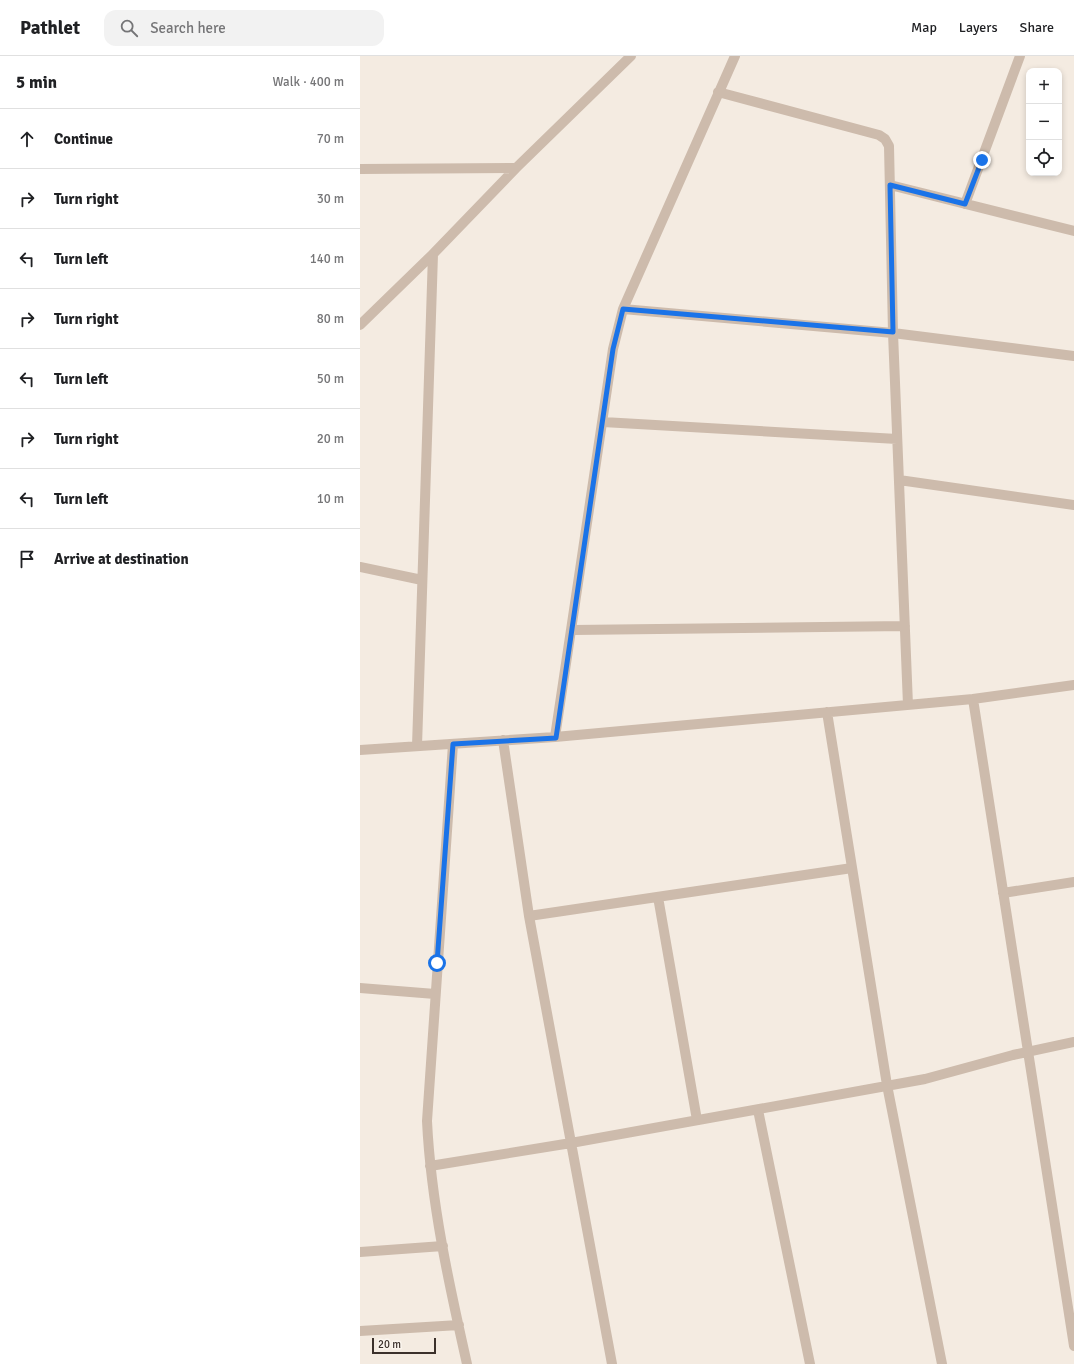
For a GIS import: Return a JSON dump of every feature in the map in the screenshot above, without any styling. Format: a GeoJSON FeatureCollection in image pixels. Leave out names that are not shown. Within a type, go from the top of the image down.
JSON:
{"type":"FeatureCollection","features":[{"type":"Feature","properties":{"kind":"street"},"geometry":{"type":"LineString","coordinates":[[360,325],[433,254],[516,168],[631,56]]}},
{"type":"Feature","properties":{"kind":"street"},"geometry":{"type":"LineString","coordinates":[[556,738],[613,349],[623,309],[735,56]]}},
{"type":"Feature","properties":{"kind":"street"},"geometry":{"type":"LineString","coordinates":[[965,204],[1020,56]]}},
{"type":"Feature","properties":{"kind":"street"},"geometry":{"type":"LineString","coordinates":[[718,92],[879,134],[885,139],[889,146],[893,332],[908,705]]}},
{"type":"Feature","properties":{"kind":"street"},"geometry":{"type":"LineString","coordinates":[[360,169],[516,168]]}},
{"type":"Feature","properties":{"kind":"street"},"geometry":{"type":"LineString","coordinates":[[890,185],[1074,231]]}},
{"type":"Feature","properties":{"kind":"street"},"geometry":{"type":"LineString","coordinates":[[417,746],[433,254]]}},
{"type":"Feature","properties":{"kind":"street"},"geometry":{"type":"LineString","coordinates":[[623,309],[893,332],[1074,356]]}},
{"type":"Feature","properties":{"kind":"street"},"geometry":{"type":"LineString","coordinates":[[603,422],[897,439]]}},
{"type":"Feature","properties":{"kind":"street"},"geometry":{"type":"LineString","coordinates":[[899,480],[1074,505]]}},
{"type":"Feature","properties":{"kind":"street"},"geometry":{"type":"LineString","coordinates":[[360,567],[422,580]]}},
{"type":"Feature","properties":{"kind":"street"},"geometry":{"type":"LineString","coordinates":[[573,630],[905,626]]}},
{"type":"Feature","properties":{"kind":"street"},"geometry":{"type":"LineString","coordinates":[[360,750],[503,740],[556,738],[973,699],[1074,685]]}},
{"type":"Feature","properties":{"kind":"street"},"geometry":{"type":"LineString","coordinates":[[973,699],[1074,1346]]}},
{"type":"Feature","properties":{"kind":"street"},"geometry":{"type":"LineString","coordinates":[[827,712],[887,1085],[942,1364]]}},
{"type":"Feature","properties":{"kind":"street"},"geometry":{"type":"LineString","coordinates":[[503,740],[529,916],[612,1364]]}},
{"type":"Feature","properties":{"kind":"street"},"geometry":{"type":"LineString","coordinates":[[453,744],[427,1121],[430,1166],[443,1246],[467,1364]]}},
{"type":"Feature","properties":{"kind":"street"},"geometry":{"type":"LineString","coordinates":[[529,916],[852,868]]}},
{"type":"Feature","properties":{"kind":"street"},"geometry":{"type":"LineString","coordinates":[[1003,893],[1074,882]]}},
{"type":"Feature","properties":{"kind":"street"},"geometry":{"type":"LineString","coordinates":[[658,897],[697,1120]]}},
{"type":"Feature","properties":{"kind":"street"},"geometry":{"type":"LineString","coordinates":[[360,988],[435,994]]}},
{"type":"Feature","properties":{"kind":"street"},"geometry":{"type":"LineString","coordinates":[[430,1166],[571,1143],[925,1079],[1029,1051],[1074,1042]]}},
{"type":"Feature","properties":{"kind":"street"},"geometry":{"type":"LineString","coordinates":[[758,1110],[810,1364]]}},
{"type":"Feature","properties":{"kind":"street"},"geometry":{"type":"LineString","coordinates":[[360,1252],[443,1246]]}},
{"type":"Feature","properties":{"kind":"street"},"geometry":{"type":"LineString","coordinates":[[360,1331],[458,1325]]}},
{"type":"Feature","properties":{"kind":"route"},"geometry":{"type":"LineString","coordinates":[[437,963],[453,744],[556,738],[613,349],[623,309],[893,332],[890,185],[965,204],[982,160]]}}]}
